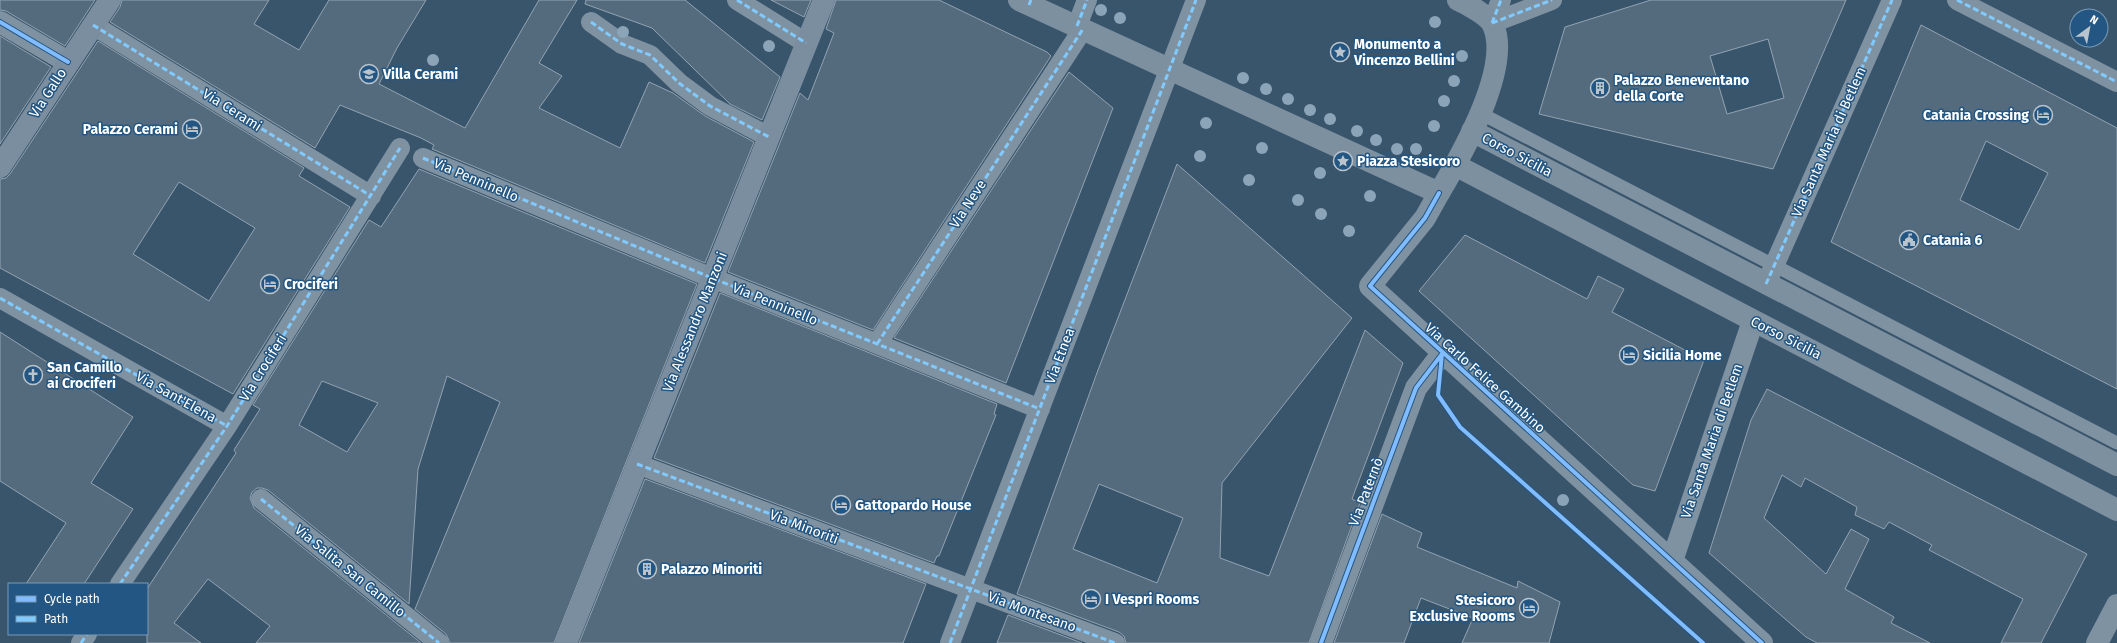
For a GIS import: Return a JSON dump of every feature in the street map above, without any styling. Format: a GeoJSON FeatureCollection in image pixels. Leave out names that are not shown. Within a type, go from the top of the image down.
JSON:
{"type":"FeatureCollection","features":[{"type":"Feature","properties":{"kind":"main road","name":"Via Gallo"},"geometry":{"type":"LineString","coordinates":[[0,167],[110,0]]}},
{"type":"Feature","properties":{"kind":"main road","name":"Via Alessandro Manzoni"},"geometry":{"type":"LineString","coordinates":[[566,643],[824,0]]}},
{"type":"Feature","properties":{"kind":"main road"},"geometry":{"type":"LineString","coordinates":[[1026,2],[1439,193],[1455,165],[1476,122],[1493,74],[1497,41],[1492,23],[1469,5],[1458,0]]}},
{"type":"Feature","properties":{"kind":"main road","name":"Corso Sicilia"},"geometry":{"type":"LineString","coordinates":[[1476,122],[1770,275],[2117,466]]}},
{"type":"Feature","properties":{"kind":"main road","name":"Corso Sicilia"},"geometry":{"type":"LineString","coordinates":[[1455,165],[2117,510]]}},
{"type":"Feature","properties":{"kind":"street"},"geometry":{"type":"LineString","coordinates":[[737,0],[806,43]]}},
{"type":"Feature","properties":{"kind":"street","name":"Via Neve"},"geometry":{"type":"LineString","coordinates":[[876,344],[1060,63],[1080,28],[1087,0]]}},
{"type":"Feature","properties":{"kind":"street","name":"Via Etnea"},"geometry":{"type":"LineString","coordinates":[[950,643],[1196,0]]}},
{"type":"Feature","properties":{"kind":"street"},"geometry":{"type":"LineString","coordinates":[[1492,23],[1501,0]]}},
{"type":"Feature","properties":{"kind":"street"},"geometry":{"type":"LineString","coordinates":[[1492,23],[1552,0]]}},
{"type":"Feature","properties":{"kind":"street","name":"Via Santa Maria di Betlem"},"geometry":{"type":"LineString","coordinates":[[1770,275],[1892,0]]}},
{"type":"Feature","properties":{"kind":"street"},"geometry":{"type":"LineString","coordinates":[[1957,0],[2117,82]]}},
{"type":"Feature","properties":{"kind":"street"},"geometry":{"type":"LineString","coordinates":[[0,22],[68,62]]}},
{"type":"Feature","properties":{"kind":"street"},"geometry":{"type":"LineString","coordinates":[[591,22],[622,44],[650,55],[679,83],[710,106],[769,137]]}},
{"type":"Feature","properties":{"kind":"street","name":"Via Cerami"},"geometry":{"type":"LineString","coordinates":[[93,25],[371,196]]}},
{"type":"Feature","properties":{"kind":"street","name":"Via Crociferi"},"geometry":{"type":"LineString","coordinates":[[121,583],[227,426],[400,148]]}},
{"type":"Feature","properties":{"kind":"street","name":"Via Penninello"},"geometry":{"type":"LineString","coordinates":[[423,158],[712,278],[1040,409]]}},
{"type":"Feature","properties":{"kind":"street","name":"Via Carlo Felice Gambino"},"geometry":{"type":"LineString","coordinates":[[1439,193],[1425,218],[1370,286],[1442,354],[1762,643]]}},
{"type":"Feature","properties":{"kind":"street","name":"Via Sant'Elena"},"geometry":{"type":"LineString","coordinates":[[0,298],[227,426]]}},
{"type":"Feature","properties":{"kind":"street","name":"Via Santa Maria di Betlem"},"geometry":{"type":"LineString","coordinates":[[1672,561],[1753,321]]}},
{"type":"Feature","properties":{"kind":"street","name":"Via Paternò"},"geometry":{"type":"LineString","coordinates":[[1321,643],[1416,388],[1442,354]]}},
{"type":"Feature","properties":{"kind":"street","name":"Via Minoriti"},"geometry":{"type":"LineString","coordinates":[[638,464],[971,589]]}},
{"type":"Feature","properties":{"kind":"street","name":"Via Salita San Camillo"},"geometry":{"type":"LineString","coordinates":[[261,499],[440,643]]}},
{"type":"Feature","properties":{"kind":"street","name":"Via Montesano"},"geometry":{"type":"LineString","coordinates":[[971,589],[1115,643]]}},
{"type":"Feature","properties":{"kind":"street"},"geometry":{"type":"LineString","coordinates":[[2098,643],[2117,605]]}},
{"type":"Feature","properties":{"kind":"lane"},"geometry":{"type":"LineString","coordinates":[[1770,275],[2117,443]]}},
{"type":"Feature","properties":{"kind":"building"},"geometry":{"type":"Polygon","coordinates":[[[0,0],[95,0],[65,46],[6,11],[0,10],[0,0]]]}},
{"type":"Feature","properties":{"kind":"building"},"geometry":{"type":"Polygon","coordinates":[[[122,0],[269,0],[254,24],[299,50],[329,0],[426,0],[397,48],[379,84],[465,128],[539,0],[577,0],[539,63],[562,76],[539,108],[620,148],[649,82],[673,93],[705,116],[754,142],[705,263],[432,149],[434,145],[421,138],[340,105],[315,148],[110,22],[120,7],[122,0]]]}},
{"type":"Feature","properties":{"kind":"building"},"geometry":{"type":"Polygon","coordinates":[[[586,0],[685,0],[780,77],[762,120],[730,104],[652,28],[585,4],[586,0]]]}},
{"type":"Feature","properties":{"kind":"building"},"geometry":{"type":"Polygon","coordinates":[[[771,0],[811,0],[804,17],[771,0]]]}},
{"type":"Feature","properties":{"kind":"building"},"geometry":{"type":"Polygon","coordinates":[[[836,0],[939,0],[1047,52],[1051,56],[873,330],[728,272],[800,93],[808,100],[834,33],[826,29],[836,0]]]}},
{"type":"Feature","properties":{"kind":"building","name":"Palazzo Beneventano della Corte"},"geometry":{"type":"Polygon","coordinates":[[[1651,0],[1846,0],[1773,169],[1539,114],[1565,27],[1651,0]],[[1768,39],[1710,56],[1727,114],[1784,98],[1768,39]]]}},
{"type":"Feature","properties":{"kind":"building"},"geometry":{"type":"Polygon","coordinates":[[[1921,25],[2117,128],[2117,389],[1831,242],[1921,25]],[[1986,141],[1960,200],[2019,230],[2048,173],[1986,141]]]}},
{"type":"Feature","properties":{"kind":"building"},"geometry":{"type":"Polygon","coordinates":[[[0,36],[51,67],[0,144],[0,36]]]}},
{"type":"Feature","properties":{"kind":"building"},"geometry":{"type":"Polygon","coordinates":[[[98,41],[304,168],[299,176],[350,207],[233,394],[0,268],[0,179],[6,178],[98,41]],[[179,182],[133,254],[209,301],[255,228],[179,182]]]}},
{"type":"Feature","properties":{"kind":"building"},"geometry":{"type":"Polygon","coordinates":[[[1069,72],[1113,108],[1006,383],[894,338],[1069,72]]]}},
{"type":"Feature","properties":{"kind":"building"},"geometry":{"type":"Polygon","coordinates":[[[1177,164],[1352,318],[1222,483],[1220,558],[1269,576],[1365,330],[1403,363],[1352,499],[1360,503],[1309,643],[1126,643],[1124,636],[1119,632],[1017,594],[1098,370],[1177,164]],[[1099,484],[1073,549],[1157,583],[1183,518],[1099,484]]]}},
{"type":"Feature","properties":{"kind":"building"},"geometry":{"type":"Polygon","coordinates":[[[419,169],[697,284],[554,643],[450,643],[446,634],[415,609],[500,402],[447,376],[418,469],[409,604],[268,490],[257,488],[252,492],[250,498],[254,508],[421,643],[256,643],[270,626],[208,579],[174,623],[201,643],[147,643],[148,587],[236,453],[234,450],[260,409],[253,405],[369,220],[381,227],[419,169]],[[322,381],[299,425],[347,452],[378,403],[322,381]]]}},
{"type":"Feature","properties":{"kind":"building"},"geometry":{"type":"Polygon","coordinates":[[[1465,235],[1587,299],[1598,276],[1624,289],[1612,312],[1704,360],[1655,491],[1633,485],[1419,291],[1465,235]]]}},
{"type":"Feature","properties":{"kind":"building"},"geometry":{"type":"Polygon","coordinates":[[[720,293],[997,404],[994,414],[996,415],[939,556],[937,556],[934,563],[654,458],[720,293]]]}},
{"type":"Feature","properties":{"kind":"building"},"geometry":{"type":"Polygon","coordinates":[[[0,332],[133,417],[91,483],[133,509],[85,583],[27,583],[66,523],[0,481],[0,332]]]}},
{"type":"Feature","properties":{"kind":"building"},"geometry":{"type":"Polygon","coordinates":[[[1767,389],[2087,554],[2041,643],[2001,643],[2023,599],[1929,550],[1932,545],[1889,522],[1884,529],[1855,515],[1857,507],[1805,478],[1801,487],[1782,475],[1764,518],[1826,574],[1851,529],[1869,539],[1845,589],[1894,617],[1891,623],[1930,643],[1817,643],[1806,637],[1709,553],[1751,420],[1767,389]]]}},
{"type":"Feature","properties":{"kind":"building"},"geometry":{"type":"Polygon","coordinates":[[[645,479],[926,584],[903,643],[579,643],[645,479]]]}},
{"type":"Feature","properties":{"kind":"building"},"geometry":{"type":"Polygon","coordinates":[[[1382,514],[1422,533],[1417,547],[1517,588],[1518,581],[1560,602],[1549,643],[1462,643],[1473,618],[1421,598],[1404,643],[1334,643],[1382,514]]]}},
{"type":"Feature","properties":{"kind":"building"},"geometry":{"type":"Polygon","coordinates":[[[1008,615],[1082,643],[997,643],[1008,615]]]}},
{"type":"Feature","properties":{"kind":"marked path"},"geometry":{"type":"LineString","coordinates":[[737,0],[806,43]]}},
{"type":"Feature","properties":{"kind":"marked path"},"geometry":{"type":"LineString","coordinates":[[1029,5],[1031,0]]}},
{"type":"Feature","properties":{"kind":"marked path"},"geometry":{"type":"LineString","coordinates":[[1077,26],[1087,0]]}},
{"type":"Feature","properties":{"kind":"marked path"},"geometry":{"type":"LineString","coordinates":[[950,643],[1196,0]]}},
{"type":"Feature","properties":{"kind":"marked path"},"geometry":{"type":"LineString","coordinates":[[1492,23],[1501,0]]}},
{"type":"Feature","properties":{"kind":"marked path"},"geometry":{"type":"LineString","coordinates":[[1492,23],[1552,0]]}},
{"type":"Feature","properties":{"kind":"marked path"},"geometry":{"type":"LineString","coordinates":[[1766,284],[1892,0]]}},
{"type":"Feature","properties":{"kind":"marked path"},"geometry":{"type":"LineString","coordinates":[[1957,0],[2117,82]]}},
{"type":"Feature","properties":{"kind":"marked path"},"geometry":{"type":"LineString","coordinates":[[591,22],[622,44],[650,55],[679,83],[710,106],[769,137]]}},
{"type":"Feature","properties":{"kind":"marked path"},"geometry":{"type":"LineString","coordinates":[[93,25],[371,196]]}},
{"type":"Feature","properties":{"kind":"marked path"},"geometry":{"type":"LineString","coordinates":[[877,344],[1083,29]]}},
{"type":"Feature","properties":{"kind":"marked path"},"geometry":{"type":"LineString","coordinates":[[121,583],[227,426],[400,148]]}},
{"type":"Feature","properties":{"kind":"marked path"},"geometry":{"type":"LineString","coordinates":[[423,158],[712,278],[1040,409]]}},
{"type":"Feature","properties":{"kind":"marked path"},"geometry":{"type":"LineString","coordinates":[[0,298],[227,426]]}},
{"type":"Feature","properties":{"kind":"marked path"},"geometry":{"type":"LineString","coordinates":[[637,464],[1115,643]]}},
{"type":"Feature","properties":{"kind":"marked path"},"geometry":{"type":"LineString","coordinates":[[261,499],[439,643]]}},
{"type":"Feature","properties":{"kind":"marked path"},"geometry":{"type":"LineString","coordinates":[[81,643],[86,635]]}},
{"type":"Feature","properties":{"kind":"cycle path"},"geometry":{"type":"LineString","coordinates":[[0,22],[68,62]]}},
{"type":"Feature","properties":{"kind":"cycle path"},"geometry":{"type":"LineString","coordinates":[[1439,193],[1425,218],[1370,286],[1762,643]]}},
{"type":"Feature","properties":{"kind":"cycle path"},"geometry":{"type":"LineString","coordinates":[[1442,354],[1438,395],[1460,427],[1703,643]]}},
{"type":"Feature","properties":{"kind":"cycle path"},"geometry":{"type":"LineString","coordinates":[[1321,643],[1416,388],[1442,354]]}},
{"type":"Feature","properties":{"kind":"place","name":"Monumento a Vincenzo Bellini"},"geometry":{"type":"Point","coordinates":[1340,52]}},
{"type":"Feature","properties":{"kind":"place","name":"Villa Cerami"},"geometry":{"type":"Point","coordinates":[369,74]}},
{"type":"Feature","properties":{"kind":"place","name":"Palazzo Beneventano della Corte"},"geometry":{"type":"Point","coordinates":[1600,88]}},
{"type":"Feature","properties":{"kind":"place","name":"Catania Crossing"},"geometry":{"type":"Point","coordinates":[2043,115]}},
{"type":"Feature","properties":{"kind":"place","name":"Palazzo Cerami"},"geometry":{"type":"Point","coordinates":[192,129]}},
{"type":"Feature","properties":{"kind":"place","name":"Piazza Stesicoro"},"geometry":{"type":"Point","coordinates":[1343,161]}},
{"type":"Feature","properties":{"kind":"place","name":"Catania 6"},"geometry":{"type":"Point","coordinates":[1909,240]}},
{"type":"Feature","properties":{"kind":"place","name":"Crociferi"},"geometry":{"type":"Point","coordinates":[270,284]}},
{"type":"Feature","properties":{"kind":"place","name":"Sicilia Home"},"geometry":{"type":"Point","coordinates":[1629,355]}},
{"type":"Feature","properties":{"kind":"place","name":"San Camillo ai Crociferi"},"geometry":{"type":"Point","coordinates":[33,375]}},
{"type":"Feature","properties":{"kind":"place","name":"Gattopardo House"},"geometry":{"type":"Point","coordinates":[841,505]}},
{"type":"Feature","properties":{"kind":"place","name":"Palazzo Minoriti"},"geometry":{"type":"Point","coordinates":[647,569]}},
{"type":"Feature","properties":{"kind":"place","name":"I Vespri Rooms"},"geometry":{"type":"Point","coordinates":[1091,599]}},
{"type":"Feature","properties":{"kind":"place","name":"Stesicoro Exclusive Rooms"},"geometry":{"type":"Point","coordinates":[1529,608]}}]}
